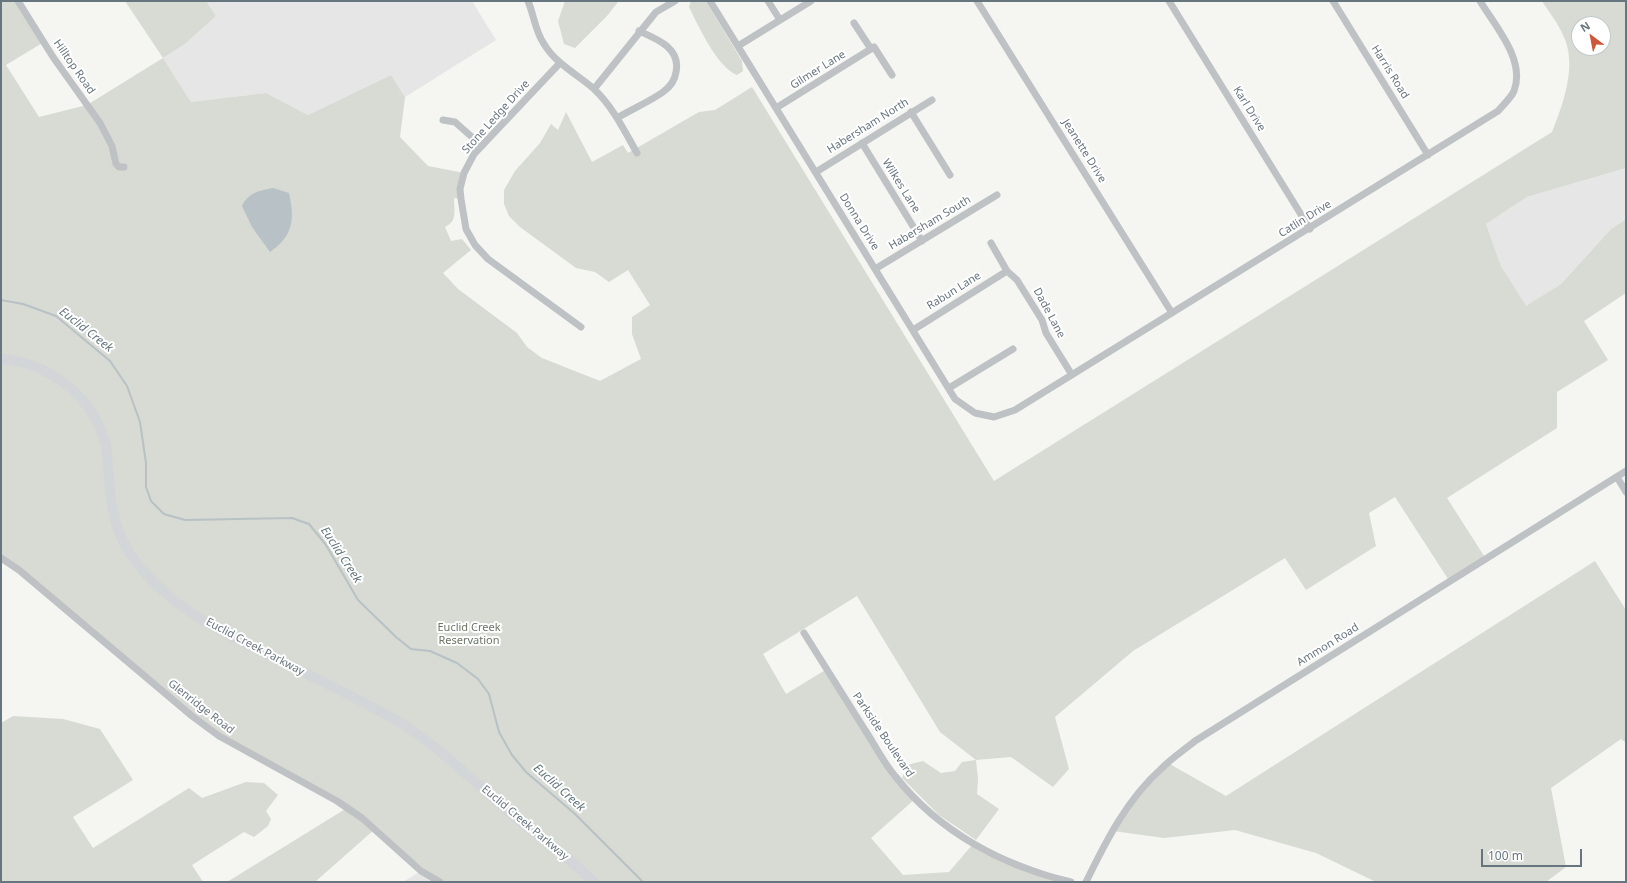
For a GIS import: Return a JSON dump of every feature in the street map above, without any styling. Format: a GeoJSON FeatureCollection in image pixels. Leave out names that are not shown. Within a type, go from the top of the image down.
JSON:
{"type":"FeatureCollection","features":[{"type":"Feature","properties":{"kind":"street","name":"Hilltop Road"},"geometry":{"type":"LineString","coordinates":[[18,1],[53,57],[100,124],[112,146],[116,164],[119,167],[124,167]]}},
{"type":"Feature","properties":{"kind":"street"},"geometry":{"type":"LineString","coordinates":[[528,1],[543,43],[559,64],[594,89],[618,118],[637,153]]}},
{"type":"Feature","properties":{"kind":"street"},"geometry":{"type":"LineString","coordinates":[[594,89],[639,31],[656,12],[675,1]]}},
{"type":"Feature","properties":{"kind":"street","name":"Donna Drive"},"geometry":{"type":"LineString","coordinates":[[710,1],[955,399],[975,413],[994,417],[1015,410]]}},
{"type":"Feature","properties":{"kind":"street"},"geometry":{"type":"LineString","coordinates":[[768,1],[780,20]]}},
{"type":"Feature","properties":{"kind":"street"},"geometry":{"type":"LineString","coordinates":[[738,46],[811,1]]}},
{"type":"Feature","properties":{"kind":"street","name":"Jeanette Drive"},"geometry":{"type":"LineString","coordinates":[[977,1],[1172,313]]}},
{"type":"Feature","properties":{"kind":"street","name":"Karl Drive"},"geometry":{"type":"LineString","coordinates":[[1169,1],[1310,229]]}},
{"type":"Feature","properties":{"kind":"street","name":"Harris Road"},"geometry":{"type":"LineString","coordinates":[[1333,1],[1428,155]]}},
{"type":"Feature","properties":{"kind":"street","name":"Catlin Drive"},"geometry":{"type":"LineString","coordinates":[[1015,410],[1310,229],[1498,111],[1513,92],[1517,72],[1508,47],[1480,1]]}},
{"type":"Feature","properties":{"kind":"street"},"geometry":{"type":"LineString","coordinates":[[854,23],[871,49],[874,47],[892,75]]}},
{"type":"Feature","properties":{"kind":"street"},"geometry":{"type":"LineString","coordinates":[[618,118],[664,92],[675,80],[678,65],[672,50],[662,41],[639,31]]}},
{"type":"Feature","properties":{"kind":"street","name":"Gilmer Lane"},"geometry":{"type":"LineString","coordinates":[[776,108],[871,49]]}},
{"type":"Feature","properties":{"kind":"street","name":"Stone Ledge Drive"},"geometry":{"type":"LineString","coordinates":[[559,64],[474,154],[464,173],[460,189],[466,229],[474,245],[488,259],[581,327]]}},
{"type":"Feature","properties":{"kind":"street","name":"Habersham North"},"geometry":{"type":"LineString","coordinates":[[816,172],[932,100]]}},
{"type":"Feature","properties":{"kind":"street"},"geometry":{"type":"LineString","coordinates":[[911,112],[950,175]]}},
{"type":"Feature","properties":{"kind":"street"},"geometry":{"type":"LineString","coordinates":[[443,120],[455,122],[482,146]]}},
{"type":"Feature","properties":{"kind":"street","name":"Wilkes Lane"},"geometry":{"type":"LineString","coordinates":[[862,143],[922,241]]}},
{"type":"Feature","properties":{"kind":"street","name":"Habersham South"},"geometry":{"type":"LineString","coordinates":[[875,269],[997,195]]}},
{"type":"Feature","properties":{"kind":"street","name":"Dade Lane"},"geometry":{"type":"LineString","coordinates":[[991,243],[1007,271],[1018,280],[1042,320],[1046,333],[1072,375]]}},
{"type":"Feature","properties":{"kind":"street","name":"Rabun Lane"},"geometry":{"type":"LineString","coordinates":[[913,330],[1007,271]]}},
{"type":"Feature","properties":{"kind":"street"},"geometry":{"type":"LineString","coordinates":[[949,388],[1013,349]]}},
{"type":"Feature","properties":{"kind":"street","name":"Euclid Creek Parkway"},"geometry":{"type":"LineString","coordinates":[[1,359],[29,363],[55,377],[73,389],[94,415],[106,443],[112,505],[119,533],[135,562],[159,588],[192,613],[394,720],[431,745],[594,882]]}},
{"type":"Feature","properties":{"kind":"street","name":"Ammon Road"},"geometry":{"type":"LineString","coordinates":[[1086,882],[1106,842],[1130,803],[1161,768],[1195,741],[1626,471]]}},
{"type":"Feature","properties":{"kind":"street"},"geometry":{"type":"LineString","coordinates":[[1617,477],[1626,492]]}},
{"type":"Feature","properties":{"kind":"street","name":"Glenridge Road"},"geometry":{"type":"LineString","coordinates":[[1,558],[19,570],[192,716],[226,741],[337,801],[362,818],[421,871],[440,882]]}},
{"type":"Feature","properties":{"kind":"street","name":"Parkside Boulevard"},"geometry":{"type":"LineString","coordinates":[[804,633],[894,776],[920,804],[973,844],[1003,860],[1041,875],[1071,882]]}},
{"type":"Feature","properties":{"kind":"shaded area"},"geometry":{"type":"Polygon","coordinates":[[[206,1],[472,1],[496,40],[405,97],[391,75],[308,115],[266,93],[191,102],[163,58],[185,44],[216,16],[206,1]]]}},
{"type":"Feature","properties":{"kind":"shaded area"},"geometry":{"type":"Polygon","coordinates":[[[1626,168],[1626,219],[1611,229],[1561,284],[1525,307],[1501,266],[1486,224],[1527,197],[1626,168]]]}},
{"type":"Feature","properties":{"kind":"shaded area"},"geometry":{"type":"Polygon","coordinates":[[[273,188],[289,193],[292,219],[288,233],[284,240],[270,252],[252,227],[242,206],[251,195],[259,191],[273,188]]]}},
{"type":"Feature","properties":{"kind":"shaded area"},"geometry":{"type":"Polygon","coordinates":[[[421,871],[440,882],[403,882],[421,871]]]}},
{"type":"Feature","properties":{"kind":"green space","name":"Euclid Creek Reservation"},"geometry":{"type":"Polygon","coordinates":[[[1,1],[18,1],[44,42],[6,65],[39,117],[87,105],[163,58],[191,102],[266,93],[308,115],[391,75],[405,97],[400,137],[428,166],[464,173],[461,199],[454,198],[454,218],[449,225],[445,227],[451,241],[462,239],[471,250],[443,273],[458,289],[517,333],[527,347],[542,358],[600,381],[641,359],[632,334],[632,317],[650,305],[628,270],[609,282],[595,272],[576,268],[520,227],[509,216],[504,204],[504,190],[515,171],[540,143],[551,124],[558,130],[566,112],[592,162],[623,145],[628,153],[699,112],[715,110],[752,87],[994,481],[1552,132],[1564,97],[1569,71],[1569,59],[1567,47],[1561,31],[1542,1],[1626,1],[1626,168],[1527,197],[1486,224],[1501,266],[1526,306],[1561,284],[1611,229],[1626,219],[1626,293],[1584,321],[1608,360],[1557,392],[1557,428],[1447,498],[1486,559],[1450,582],[1395,497],[1369,513],[1376,546],[1306,590],[1285,558],[1133,651],[1055,717],[1069,769],[1053,787],[1011,757],[976,760],[940,732],[857,596],[763,654],[786,694],[827,669],[894,776],[915,799],[871,838],[903,875],[949,872],[973,844],[1071,882],[440,882],[375,829],[315,882],[227,882],[347,808],[226,741],[1,558],[1,1]]]}},
{"type":"Feature","properties":{"kind":"green space"},"geometry":{"type":"Polygon","coordinates":[[[125,1],[206,1],[216,16],[185,44],[163,58],[125,1]]]}},
{"type":"Feature","properties":{"kind":"green space"},"geometry":{"type":"Polygon","coordinates":[[[565,1],[618,2],[607,16],[575,48],[564,44],[558,21],[565,1]]]}},
{"type":"Feature","properties":{"kind":"green space"},"geometry":{"type":"Polygon","coordinates":[[[691,1],[706,1],[742,61],[743,71],[737,75],[722,64],[709,46],[689,7],[691,1]]]}},
{"type":"Feature","properties":{"kind":"green space"},"geometry":{"type":"Polygon","coordinates":[[[1595,561],[1626,610],[1626,743],[1621,739],[1551,788],[1566,867],[1546,882],[1376,882],[1316,853],[1235,830],[1164,838],[1113,831],[1130,803],[1168,763],[1226,796],[1595,561]]]}},
{"type":"Feature","properties":{"kind":"green space"},"geometry":{"type":"Polygon","coordinates":[[[13,716],[63,719],[100,729],[133,780],[73,817],[93,848],[189,788],[202,798],[246,782],[264,783],[278,795],[266,811],[271,819],[268,826],[254,837],[244,832],[192,865],[203,882],[1,882],[1,723],[13,716]]]}},
{"type":"Feature","properties":{"kind":"green space"},"geometry":{"type":"Polygon","coordinates":[[[976,760],[978,779],[977,794],[999,809],[976,840],[939,815],[902,778],[907,765],[923,761],[941,773],[955,771],[962,762],[976,760]]]}},
{"type":"Feature","properties":{"kind":"waterway","name":"Euclid Creek"},"geometry":{"type":"LineString","coordinates":[[1,300],[23,304],[56,316],[110,361],[127,386],[140,422],[146,463],[146,487],[151,501],[164,514],[185,520],[292,518],[309,524],[326,545],[358,600],[396,637],[411,649],[430,651],[457,663],[478,679],[489,694],[499,732],[512,755],[526,772],[575,814],[643,882]]}}]}
